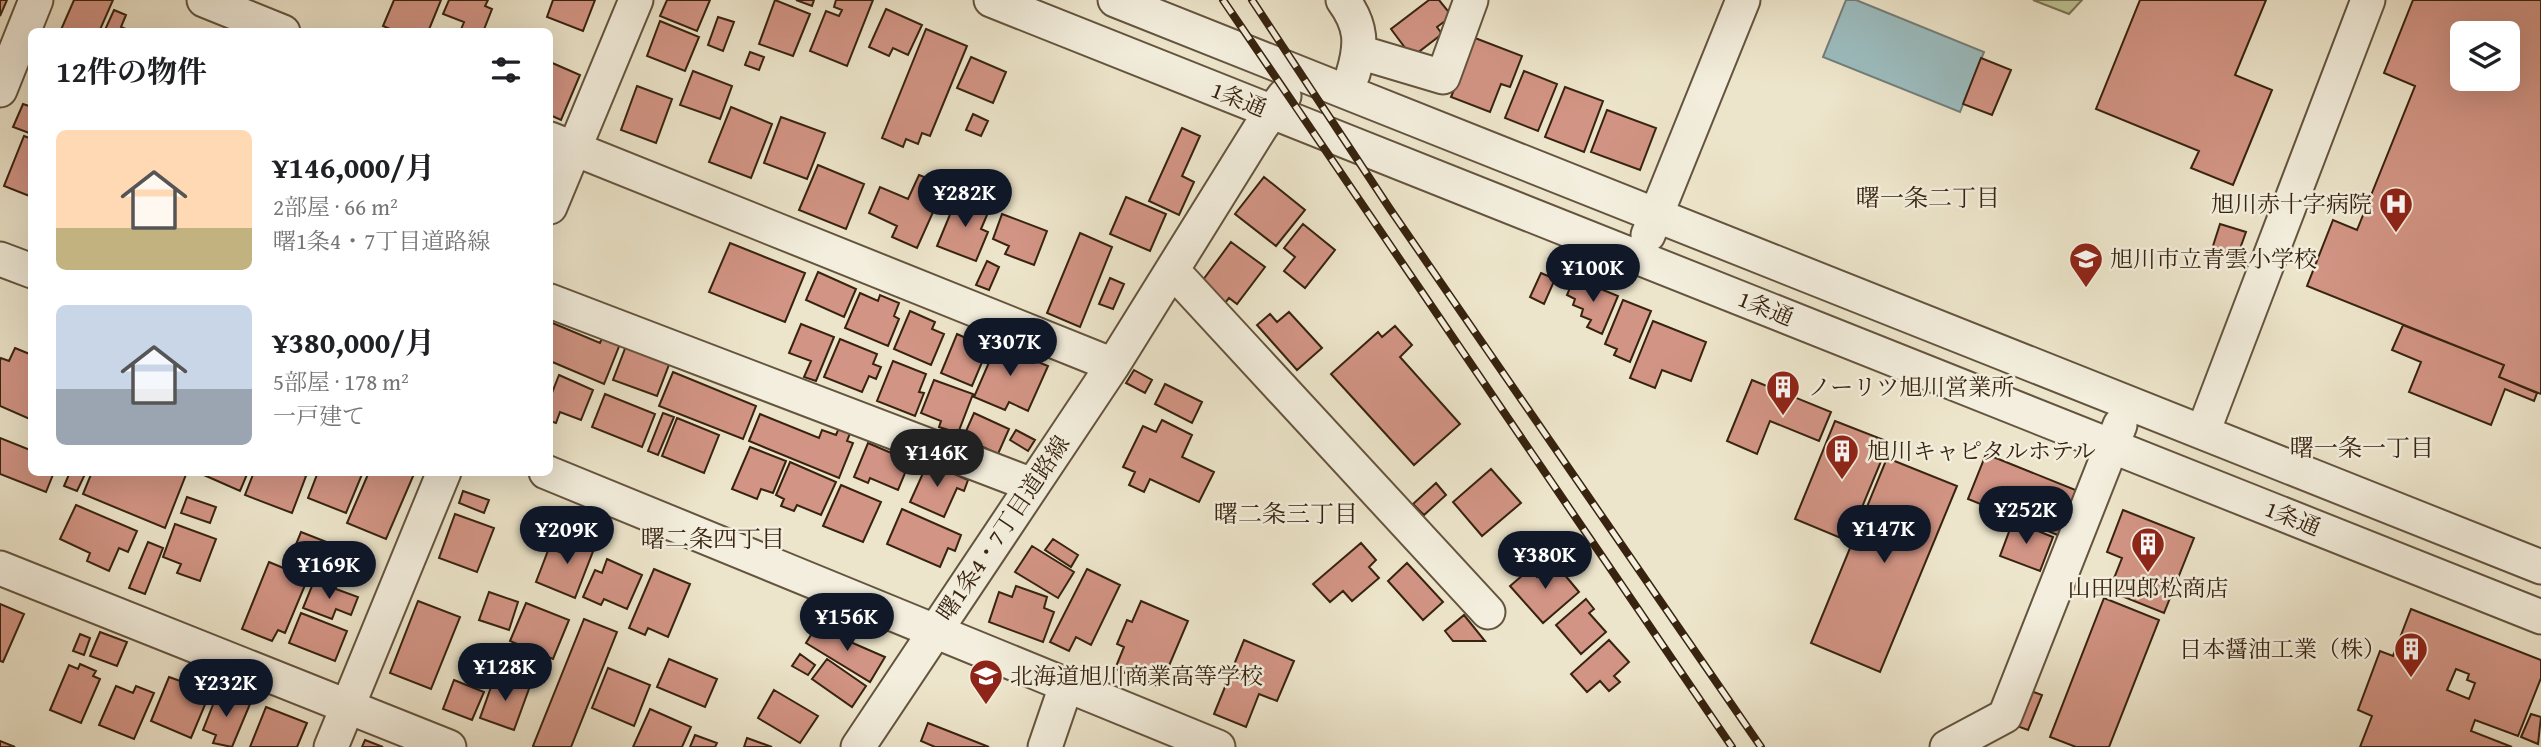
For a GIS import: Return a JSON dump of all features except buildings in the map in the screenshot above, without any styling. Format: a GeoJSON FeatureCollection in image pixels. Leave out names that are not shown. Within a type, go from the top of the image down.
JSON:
{"type":"FeatureCollection","features":[{"type":"Feature","properties":{"kind":"street"},"geometry":{"type":"LineString","coordinates":[[0,90],[36,0]]}},
{"type":"Feature","properties":{"kind":"street"},"geometry":{"type":"LineString","coordinates":[[204,0],[273,28]]}},
{"type":"Feature","properties":{"kind":"street"},"geometry":{"type":"LineString","coordinates":[[553,190],[561,143],[636,0]]}},
{"type":"Feature","properties":{"kind":"street","name":"1条通"},"geometry":{"type":"LineString","coordinates":[[991,0],[2541,617]]}},
{"type":"Feature","properties":{"kind":"street","name":"1条通"},"geometry":{"type":"LineString","coordinates":[[1115,0],[2541,566]]}},
{"type":"Feature","properties":{"kind":"street"},"geometry":{"type":"LineString","coordinates":[[1332,136],[1359,52],[1357,19],[1343,0]]}},
{"type":"Feature","properties":{"kind":"street"},"geometry":{"type":"LineString","coordinates":[[1359,52],[1443,77],[1471,0]]}},
{"type":"Feature","properties":{"kind":"street"},"geometry":{"type":"LineString","coordinates":[[1639,258],[1743,0]]}},
{"type":"Feature","properties":{"kind":"street"},"geometry":{"type":"LineString","coordinates":[[2203,432],[2368,0]]}},
{"type":"Feature","properties":{"kind":"street","name":"曙1条4・7丁目道路線"},"geometry":{"type":"LineString","coordinates":[[553,475],[934,630],[1113,365],[1261,127],[1298,73]]}},
{"type":"Feature","properties":{"kind":"street"},"geometry":{"type":"LineString","coordinates":[[561,143],[1113,365]]}},
{"type":"Feature","properties":{"kind":"street"},"geometry":{"type":"LineString","coordinates":[[0,259],[28,270]]}},
{"type":"Feature","properties":{"kind":"street"},"geometry":{"type":"LineString","coordinates":[[1173,271],[1488,612]]}},
{"type":"Feature","properties":{"kind":"street"},"geometry":{"type":"LineString","coordinates":[[553,302],[1032,485]]}},
{"type":"Feature","properties":{"kind":"street"},"geometry":{"type":"LineString","coordinates":[[1947,747],[2004,716],[2129,403]]}},
{"type":"Feature","properties":{"kind":"street"},"geometry":{"type":"LineString","coordinates":[[331,747],[442,476]]}},
{"type":"Feature","properties":{"kind":"street"},"geometry":{"type":"LineString","coordinates":[[0,568],[449,747]]}},
{"type":"Feature","properties":{"kind":"street"},"geometry":{"type":"LineString","coordinates":[[858,747],[934,630],[1218,747]]}},
{"type":"Feature","properties":{"kind":"street"},"geometry":{"type":"LineString","coordinates":[[1045,747],[1067,684]]}},
{"type":"Feature","properties":{"kind":"green space"},"geometry":{"type":"Polygon","coordinates":[[[2033,0],[2082,0],[2069,14],[2033,0]]]}},
{"type":"Feature","properties":{"kind":"water"},"geometry":{"type":"Polygon","coordinates":[[[1846,0],[1856,0],[1984,52],[1960,112],[1823,57],[1846,0]]]}},
{"type":"Feature","properties":{"kind":"railway"},"geometry":{"type":"LineString","coordinates":[[1223,0],[1732,747]]}},
{"type":"Feature","properties":{"kind":"railway"},"geometry":{"type":"LineString","coordinates":[[1252,0],[1390,209],[1761,747]]}},
{"type":"Feature","properties":{"kind":"place","name":"旭川赤十字病院"},"geometry":{"type":"Point","coordinates":[2396,234]}},
{"type":"Feature","properties":{"kind":"place","name":"旭川市立青雲小学校"},"geometry":{"type":"Point","coordinates":[2086,289]}},
{"type":"Feature","properties":{"kind":"place","name":"ノーリツ旭川営業所"},"geometry":{"type":"Point","coordinates":[1783,417]}},
{"type":"Feature","properties":{"kind":"place","name":"旭川キャピタルホテル"},"geometry":{"type":"Point","coordinates":[1842,481]}},
{"type":"Feature","properties":{"kind":"place","name":"山田四郎松商店"},"geometry":{"type":"Point","coordinates":[2148,574]}},
{"type":"Feature","properties":{"kind":"place","name":"日本醤油工業（株）"},"geometry":{"type":"Point","coordinates":[2411,679]}},
{"type":"Feature","properties":{"kind":"place","name":"北海道旭川商業高等学校"},"geometry":{"type":"Point","coordinates":[986,706]}},
{"type":"Feature","properties":{"kind":"district","name":"曙一条二丁目"},"geometry":{"type":"Point","coordinates":[1928,198]}},
{"type":"Feature","properties":{"kind":"district","name":"曙一条一丁目"},"geometry":{"type":"Point","coordinates":[2362,448]}},
{"type":"Feature","properties":{"kind":"district","name":"曙二条三丁目"},"geometry":{"type":"Point","coordinates":[1286,514]}},
{"type":"Feature","properties":{"kind":"district","name":"曙二条四丁目"},"geometry":{"type":"Point","coordinates":[713,539]}}]}
